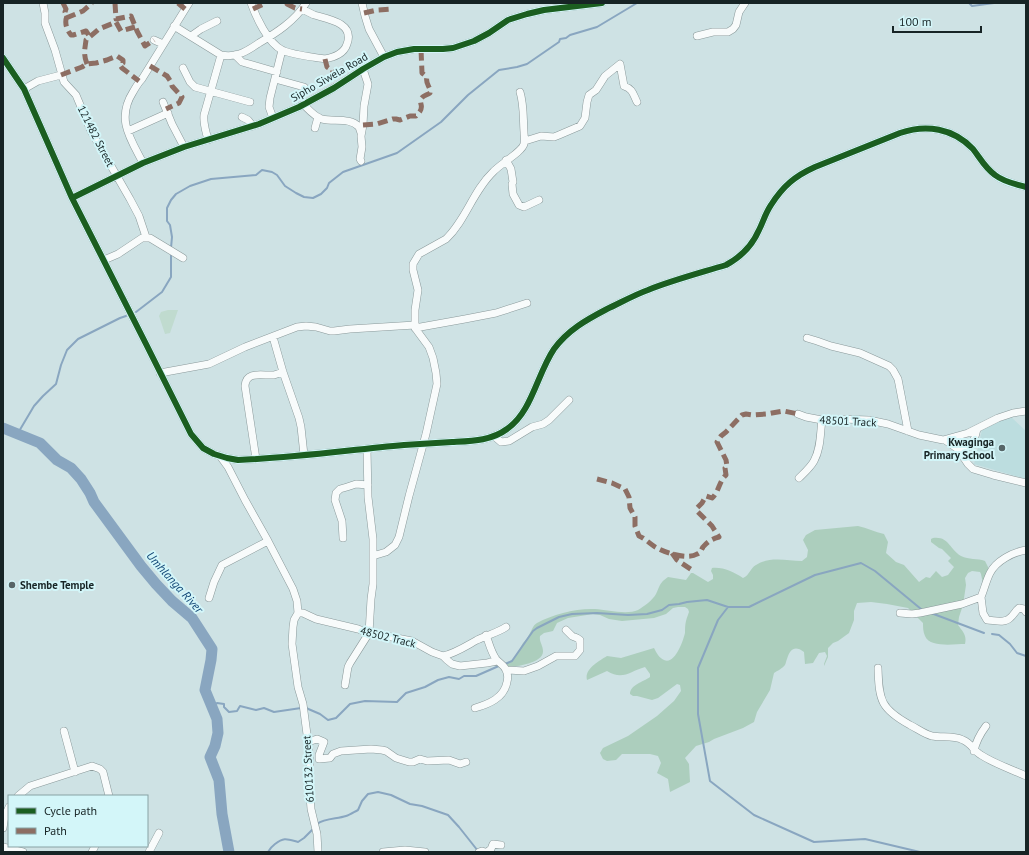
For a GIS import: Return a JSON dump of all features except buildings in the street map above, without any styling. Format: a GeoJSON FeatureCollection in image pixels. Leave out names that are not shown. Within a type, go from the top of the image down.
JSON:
{"type":"FeatureCollection","features":[{"type":"Feature","properties":{"kind":"street"},"geometry":{"type":"LineString","coordinates":[[24,90],[38,81],[61,75],[55,50],[45,23],[43,3]]}},
{"type":"Feature","properties":{"kind":"street"},"geometry":{"type":"LineString","coordinates":[[143,163],[128,131],[125,120],[126,105],[130,96],[189,3]]}},
{"type":"Feature","properties":{"kind":"street"},"geometry":{"type":"LineString","coordinates":[[174,26],[221,55],[235,55],[269,37],[292,20],[304,6],[313,14],[338,22],[344,26],[348,32],[348,43],[343,51],[332,58],[325,59],[282,50],[272,42],[269,37],[263,29],[251,3]]}},
{"type":"Feature","properties":{"kind":"street"},"geometry":{"type":"LineString","coordinates":[[362,3],[369,29],[384,57]]}},
{"type":"Feature","properties":{"kind":"street","name":"Sipho Siwela Road"},"geometry":{"type":"LineString","coordinates":[[72,198],[143,163],[184,147],[253,126],[304,105],[384,57],[397,52],[414,49],[443,50],[457,47],[474,41],[508,20],[527,14],[544,10],[602,3]]}},
{"type":"Feature","properties":{"kind":"street"},"geometry":{"type":"LineString","coordinates":[[697,36],[713,32],[728,32],[733,29],[739,12],[745,3]]}},
{"type":"Feature","properties":{"kind":"street"},"geometry":{"type":"LineString","coordinates":[[191,36],[201,29],[218,21]]}},
{"type":"Feature","properties":{"kind":"street"},"geometry":{"type":"LineString","coordinates":[[154,40],[163,44]]}},
{"type":"Feature","properties":{"kind":"street"},"geometry":{"type":"LineString","coordinates":[[273,118],[269,107],[270,98],[282,50]]}},
{"type":"Feature","properties":{"kind":"street"},"geometry":{"type":"LineString","coordinates":[[208,140],[204,115],[221,55]]}},
{"type":"Feature","properties":{"kind":"street"},"geometry":{"type":"LineString","coordinates":[[235,55],[242,62],[304,86]]}},
{"type":"Feature","properties":{"kind":"street"},"geometry":{"type":"LineString","coordinates":[[3,58],[24,90],[72,198],[191,434],[203,448],[220,456],[238,460],[424,444],[481,441],[494,436],[516,422],[532,396],[547,361],[560,342],[575,327],[646,290],[726,265],[742,255],[751,244],[758,233],[770,206],[784,187],[796,177],[815,167],[907,130],[934,128],[962,139],[973,150],[985,166],[1001,179],[1026,187]]}},
{"type":"Feature","properties":{"kind":"street"},"geometry":{"type":"LineString","coordinates":[[524,141],[541,136],[554,137],[580,126],[585,118],[589,95],[596,90],[605,76],[620,64],[624,86],[632,90],[637,102]]}},
{"type":"Feature","properties":{"kind":"street"},"geometry":{"type":"LineString","coordinates":[[183,68],[187,79],[193,86],[199,89],[250,102]]}},
{"type":"Feature","properties":{"kind":"street"},"geometry":{"type":"LineString","coordinates":[[361,136],[368,84],[363,69]]}},
{"type":"Feature","properties":{"kind":"street","name":"121482 Street"},"geometry":{"type":"LineString","coordinates":[[61,75],[64,82],[76,95],[91,131],[111,167],[118,176],[138,216],[146,237]]}},
{"type":"Feature","properties":{"kind":"street"},"geometry":{"type":"LineString","coordinates":[[373,555],[386,552],[395,545],[398,540],[424,444],[436,389],[437,379],[433,358],[429,347],[415,326],[415,310],[418,290],[413,264],[423,252],[449,236],[458,224],[483,182],[493,171],[522,148],[524,141],[522,101],[520,92]]}},
{"type":"Feature","properties":{"kind":"street"},"geometry":{"type":"LineString","coordinates":[[163,102],[184,147]]}},
{"type":"Feature","properties":{"kind":"street"},"geometry":{"type":"LineString","coordinates":[[304,105],[321,119],[348,121],[359,127],[362,147],[361,161]]}},
{"type":"Feature","properties":{"kind":"street"},"geometry":{"type":"LineString","coordinates":[[128,131],[168,114]]}},
{"type":"Feature","properties":{"kind":"street"},"geometry":{"type":"LineString","coordinates":[[242,117],[248,120],[253,126]]}},
{"type":"Feature","properties":{"kind":"street"},"geometry":{"type":"LineString","coordinates":[[316,128],[318,117]]}},
{"type":"Feature","properties":{"kind":"street"},"geometry":{"type":"LineString","coordinates":[[506,160],[511,168],[513,194],[519,205],[524,207],[539,200]]}},
{"type":"Feature","properties":{"kind":"street"},"geometry":{"type":"LineString","coordinates":[[104,260],[118,254],[142,238],[146,237],[154,240],[183,258]]}},
{"type":"Feature","properties":{"kind":"street"},"geometry":{"type":"LineString","coordinates":[[160,373],[209,364],[245,347],[297,327],[316,327],[334,331],[415,326],[465,319],[504,311],[528,303]]}},
{"type":"Feature","properties":{"kind":"street"},"geometry":{"type":"LineString","coordinates":[[273,336],[283,372],[299,418],[304,455]]}},
{"type":"Feature","properties":{"kind":"street"},"geometry":{"type":"LineString","coordinates":[[807,338],[860,353],[888,366],[893,370],[898,379],[908,431]]}},
{"type":"Feature","properties":{"kind":"street"},"geometry":{"type":"LineString","coordinates":[[256,459],[245,386],[246,381],[252,376],[272,375],[283,372]]}},
{"type":"Feature","properties":{"kind":"street"},"geometry":{"type":"LineString","coordinates":[[494,436],[501,442],[509,441],[532,426],[543,424],[549,420],[569,400]]}},
{"type":"Feature","properties":{"kind":"street"},"geometry":{"type":"LineString","coordinates":[[945,440],[968,433],[1013,412],[1026,411]]}},
{"type":"Feature","properties":{"kind":"street","name":"48501 Track"},"geometry":{"type":"LineString","coordinates":[[798,414],[822,420],[870,420],[932,438],[945,440]]}},
{"type":"Feature","properties":{"kind":"street"},"geometry":{"type":"LineString","coordinates":[[799,478],[810,468],[819,449],[822,420]]}},
{"type":"Feature","properties":{"kind":"street"},"geometry":{"type":"LineString","coordinates":[[958,449],[967,448],[971,445],[975,440],[977,429]]}},
{"type":"Feature","properties":{"kind":"street"},"geometry":{"type":"LineString","coordinates":[[945,440],[958,449],[973,469],[1026,483]]}},
{"type":"Feature","properties":{"kind":"street"},"geometry":{"type":"LineString","coordinates":[[345,685],[348,667],[370,633],[373,555],[372,527],[368,497],[367,449]]}},
{"type":"Feature","properties":{"kind":"street"},"geometry":{"type":"LineString","coordinates":[[220,456],[228,467],[293,589],[297,601],[298,612]]}},
{"type":"Feature","properties":{"kind":"street"},"geometry":{"type":"LineString","coordinates":[[343,538],[342,521],[336,500],[336,493],[340,489],[356,484],[368,485]]}},
{"type":"Feature","properties":{"kind":"street"},"geometry":{"type":"LineString","coordinates":[[209,598],[222,564],[268,541]]}},
{"type":"Feature","properties":{"kind":"street"},"geometry":{"type":"LineString","coordinates":[[1026,550],[1020,551],[1006,558],[992,569],[981,597],[983,613],[987,620],[1004,621],[1010,618],[1019,608],[1024,609],[1026,612]]}},
{"type":"Feature","properties":{"kind":"street"},"geometry":{"type":"LineString","coordinates":[[900,613],[920,613],[962,604],[981,597]]}},
{"type":"Feature","properties":{"kind":"street","name":"48502 Track"},"geometry":{"type":"LineString","coordinates":[[298,612],[316,619],[370,633],[412,641],[443,656],[452,664],[460,666],[498,661]]}},
{"type":"Feature","properties":{"kind":"street","name":"610132 Street"},"geometry":{"type":"LineString","coordinates":[[298,612],[294,620],[292,644],[308,742],[311,809],[318,852]]}},
{"type":"Feature","properties":{"kind":"street"},"geometry":{"type":"LineString","coordinates":[[443,656],[456,652],[506,627]]}},
{"type":"Feature","properties":{"kind":"street"},"geometry":{"type":"LineString","coordinates":[[505,669],[524,671],[538,666],[556,656],[576,655],[580,650],[580,640],[572,636],[566,630]]}},
{"type":"Feature","properties":{"kind":"street"},"geometry":{"type":"LineString","coordinates":[[475,708],[486,705],[500,696],[506,688],[508,678],[505,669],[492,653],[486,636]]}},
{"type":"Feature","properties":{"kind":"street"},"geometry":{"type":"LineString","coordinates":[[878,668],[879,690],[883,703],[890,711],[926,734],[962,739],[970,744],[974,751],[982,756],[1026,776]]}},
{"type":"Feature","properties":{"kind":"street"},"geometry":{"type":"LineString","coordinates":[[974,751],[975,744],[986,726]]}},
{"type":"Feature","properties":{"kind":"street"},"geometry":{"type":"LineString","coordinates":[[64,731],[75,772]]}},
{"type":"Feature","properties":{"kind":"street"},"geometry":{"type":"LineString","coordinates":[[308,742],[317,739],[324,742],[319,759],[330,758],[333,754],[342,751],[371,749],[382,750],[396,758],[409,762],[421,759],[427,761],[449,760],[460,764],[466,762]]}},
{"type":"Feature","properties":{"kind":"street"},"geometry":{"type":"LineString","coordinates":[[19,795],[30,786],[92,766],[103,772],[109,795]]}},
{"type":"Feature","properties":{"kind":"street"},"geometry":{"type":"LineString","coordinates":[[3,828],[8,809]]}},
{"type":"Feature","properties":{"kind":"street"},"geometry":{"type":"LineString","coordinates":[[149,852],[159,833]]}},
{"type":"Feature","properties":{"kind":"street"},"geometry":{"type":"LineString","coordinates":[[479,852],[486,852],[493,844],[501,845]]}},
{"type":"Feature","properties":{"kind":"street"},"geometry":{"type":"LineString","coordinates":[[3,847],[23,852]]}},
{"type":"Feature","properties":{"kind":"street"},"geometry":{"type":"LineString","coordinates":[[383,852],[405,850],[425,852]]}},
{"type":"Feature","properties":{"kind":"shaded area","name":"Kwaginga Primary School"},"geometry":{"type":"Polygon","coordinates":[[[1010,416],[1026,431],[1026,479],[974,464],[982,430],[1010,416]]]}},
{"type":"Feature","properties":{"kind":"green space"},"geometry":{"type":"Polygon","coordinates":[[[178,310],[170,333],[165,334],[159,316],[161,312],[178,310]]]}},
{"type":"Feature","properties":{"kind":"green space"},"geometry":{"type":"Polygon","coordinates":[[[858,526],[884,534],[888,542],[886,553],[896,562],[904,565],[919,582],[926,577],[930,578],[936,571],[942,577],[948,575],[954,567],[948,561],[951,558],[942,549],[931,542],[931,539],[933,538],[946,541],[961,556],[985,561],[989,569],[983,584],[980,572],[972,571],[968,573],[965,578],[966,585],[958,625],[965,636],[965,644],[937,644],[928,640],[924,633],[923,623],[908,608],[871,602],[857,603],[854,611],[854,620],[849,633],[828,648],[828,657],[824,666],[827,656],[825,652],[819,653],[813,663],[805,664],[804,652],[798,649],[793,649],[788,656],[785,665],[774,673],[770,690],[757,712],[754,722],[743,728],[696,746],[685,758],[689,764],[690,782],[670,792],[668,779],[657,773],[661,763],[658,756],[650,754],[622,754],[616,760],[607,761],[603,759],[600,753],[603,748],[628,736],[657,716],[674,701],[681,691],[680,685],[677,684],[658,698],[652,700],[630,694],[634,686],[650,677],[650,674],[645,667],[622,675],[613,674],[607,671],[587,680],[587,676],[588,672],[593,666],[607,656],[621,658],[654,648],[662,659],[668,661],[672,659],[678,651],[684,637],[689,612],[688,609],[685,607],[678,607],[673,608],[666,614],[654,618],[622,621],[593,614],[568,618],[557,623],[553,631],[544,633],[540,636],[543,651],[539,659],[529,664],[508,667],[506,665],[506,663],[512,660],[516,655],[534,625],[550,617],[565,612],[588,609],[623,612],[638,610],[653,599],[661,583],[668,577],[686,580],[691,573],[693,573],[708,582],[713,579],[711,571],[712,568],[720,568],[728,570],[743,578],[754,566],[761,562],[773,560],[802,561],[807,557],[808,550],[803,540],[806,535],[815,530],[858,526]]]}},
{"type":"Feature","properties":{"kind":"waterway"},"geometry":{"type":"LineString","coordinates":[[171,248],[172,237],[170,225],[167,221],[167,208],[176,194],[190,186],[211,179],[256,175],[262,170],[272,172],[277,175],[285,186],[296,193],[304,197],[313,198],[321,194],[327,188],[329,183],[343,172],[397,153],[441,122],[468,95],[499,70],[527,64],[559,42],[560,39],[597,27],[637,3]]}},
{"type":"Feature","properties":{"kind":"waterway"},"geometry":{"type":"LineString","coordinates":[[969,3],[972,6],[994,3]]}},
{"type":"Feature","properties":{"kind":"waterway"},"geometry":{"type":"LineString","coordinates":[[136,312],[162,292],[171,277],[171,253]]}},
{"type":"Feature","properties":{"kind":"waterway"},"geometry":{"type":"LineString","coordinates":[[18,433],[34,406],[56,384],[67,350],[78,339],[126,316]]}},
{"type":"Feature","properties":{"kind":"waterway","name":"Umhlanga River"},"geometry":{"type":"LineString","coordinates":[[3,428],[40,443],[57,460],[71,468],[81,479],[94,502],[141,566],[172,601],[192,618],[212,649],[205,690],[217,719],[218,733],[215,746],[210,757],[219,780],[222,814],[229,852]]}},
{"type":"Feature","properties":{"kind":"waterway"},"geometry":{"type":"LineString","coordinates":[[505,664],[512,661],[533,631],[559,617],[572,614],[597,613],[628,615],[647,614],[662,610],[669,605],[707,600],[728,607],[749,607],[815,575],[861,563],[875,571],[921,609]]}},
{"type":"Feature","properties":{"kind":"waterway"},"geometry":{"type":"LineString","coordinates":[[728,607],[718,620],[698,668],[698,714],[710,781],[754,815],[814,842],[865,839],[920,852]]}},
{"type":"Feature","properties":{"kind":"waterway"},"geometry":{"type":"LineString","coordinates":[[931,613],[984,633]]}},
{"type":"Feature","properties":{"kind":"waterway"},"geometry":{"type":"LineString","coordinates":[[992,634],[999,635],[1010,644],[1017,653],[1026,656]]}},
{"type":"Feature","properties":{"kind":"waterway"},"geometry":{"type":"LineString","coordinates":[[306,708],[320,714],[328,720],[336,718],[350,704],[365,701],[397,702],[406,693],[425,687],[438,680],[449,677],[459,679],[464,676],[476,676],[501,665]]}},
{"type":"Feature","properties":{"kind":"waterway"},"geometry":{"type":"LineString","coordinates":[[212,707],[217,703],[224,704],[224,707],[229,712],[237,711],[240,706],[256,710],[264,708],[274,712],[301,708]]}},
{"type":"Feature","properties":{"kind":"waterway"},"geometry":{"type":"LineString","coordinates":[[317,824],[342,817],[358,810],[362,801],[368,794],[378,792],[391,795],[410,804],[422,806],[448,815],[478,851]]}},
{"type":"Feature","properties":{"kind":"waterway"},"geometry":{"type":"LineString","coordinates":[[268,852],[281,840],[288,839],[298,842],[313,829]]}},
{"type":"Feature","properties":{"kind":"marked path"},"geometry":{"type":"LineString","coordinates":[[63,3],[67,16],[66,26],[71,35],[86,31],[90,37]]}},
{"type":"Feature","properties":{"kind":"marked path"},"geometry":{"type":"LineString","coordinates":[[66,18],[83,11],[92,3]]}},
{"type":"Feature","properties":{"kind":"marked path"},"geometry":{"type":"LineString","coordinates":[[115,3],[116,19],[131,16],[145,46],[154,40]]}},
{"type":"Feature","properties":{"kind":"marked path"},"geometry":{"type":"LineString","coordinates":[[178,3],[185,9]]}},
{"type":"Feature","properties":{"kind":"marked path"},"geometry":{"type":"LineString","coordinates":[[253,9],[266,3]]}},
{"type":"Feature","properties":{"kind":"marked path"},"geometry":{"type":"LineString","coordinates":[[287,3],[295,8],[302,9]]}},
{"type":"Feature","properties":{"kind":"marked path"},"geometry":{"type":"LineString","coordinates":[[364,13],[392,9]]}},
{"type":"Feature","properties":{"kind":"marked path"},"geometry":{"type":"LineString","coordinates":[[87,64],[85,54],[86,40],[99,29],[116,22],[121,31],[135,27]]}},
{"type":"Feature","properties":{"kind":"marked path"},"geometry":{"type":"LineString","coordinates":[[363,125],[377,124],[393,119],[400,120],[410,116],[416,116],[419,113],[421,110],[421,99],[423,96],[430,93],[427,77],[422,73],[421,49]]}},
{"type":"Feature","properties":{"kind":"marked path"},"geometry":{"type":"LineString","coordinates":[[61,75],[87,64],[96,63],[117,56],[123,60],[123,63],[120,65],[122,68],[139,81]]}},
{"type":"Feature","properties":{"kind":"marked path"},"geometry":{"type":"LineString","coordinates":[[325,59],[327,67],[333,71],[330,81],[334,88]]}},
{"type":"Feature","properties":{"kind":"marked path"},"geometry":{"type":"LineString","coordinates":[[150,66],[167,76],[172,86],[182,97],[179,103],[166,109]]}},
{"type":"Feature","properties":{"kind":"marked path"},"geometry":{"type":"LineString","coordinates":[[597,479],[612,483],[625,489],[629,497],[630,508],[635,517],[635,526],[639,536],[655,547],[666,552],[683,556],[693,556],[699,553],[712,539],[719,537],[712,526],[697,511],[697,508],[706,496],[712,498],[714,496],[726,475],[726,460],[717,442],[721,436],[742,415],[767,414],[784,411],[798,414]]}},
{"type":"Feature","properties":{"kind":"marked path"},"geometry":{"type":"LineString","coordinates":[[672,553],[677,560],[692,570]]}},
{"type":"Feature","properties":{"kind":"cycle path"},"geometry":{"type":"LineString","coordinates":[[72,198],[143,163],[184,147],[259,124],[299,107],[334,88],[384,57],[397,52],[414,49],[453,48],[474,41],[508,20],[527,14],[544,10],[602,3]]}},
{"type":"Feature","properties":{"kind":"cycle path"},"geometry":{"type":"LineString","coordinates":[[3,58],[24,89],[72,198],[191,434],[203,448],[214,454],[238,460],[300,456],[404,445],[474,441],[501,433],[516,422],[522,413],[548,359],[559,342],[578,326],[607,309],[657,286],[726,265],[741,255],[749,246],[776,198],[795,178],[815,167],[900,133],[920,129],[948,132],[957,136],[973,149],[985,166],[995,175],[1006,181],[1026,187]]}},
{"type":"Feature","properties":{"kind":"place","name":"Kwaginga Primary School"},"geometry":{"type":"Point","coordinates":[1002,448]}},
{"type":"Feature","properties":{"kind":"place","name":"Shembe Temple"},"geometry":{"type":"Point","coordinates":[12,585]}}]}
